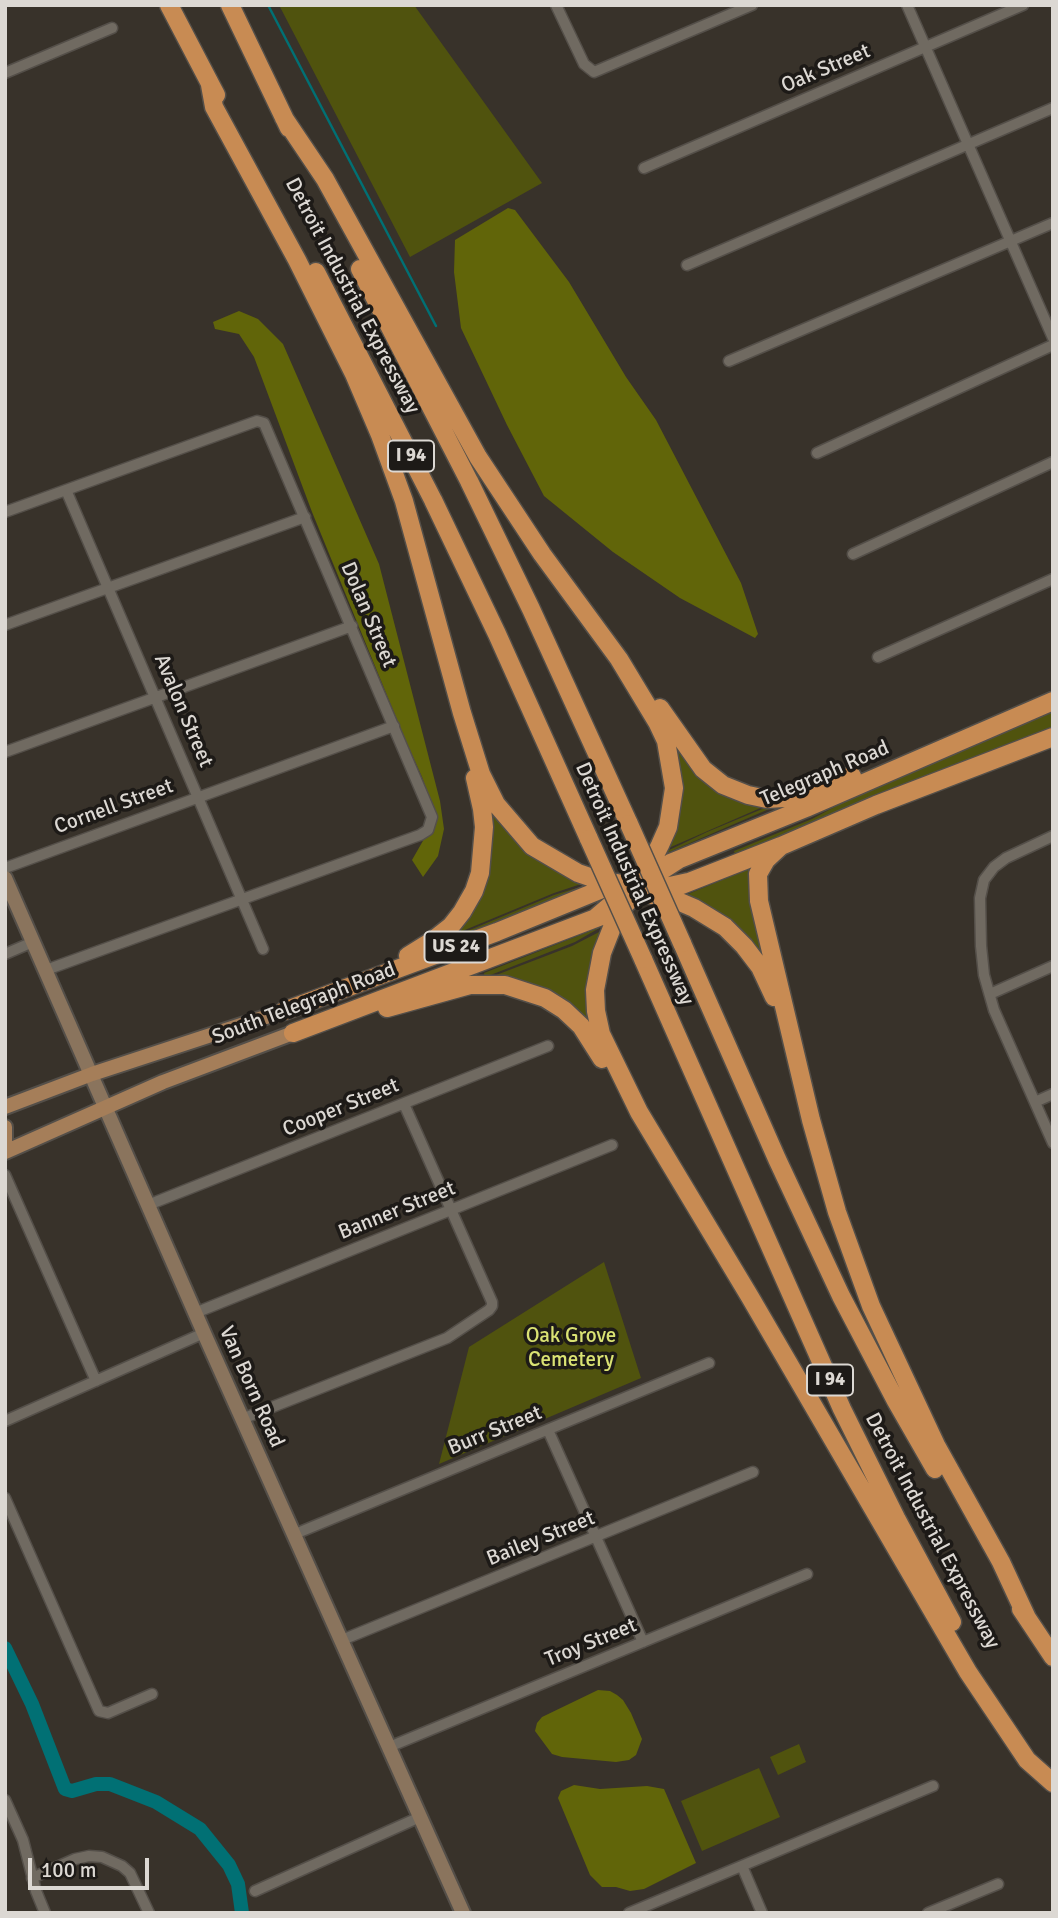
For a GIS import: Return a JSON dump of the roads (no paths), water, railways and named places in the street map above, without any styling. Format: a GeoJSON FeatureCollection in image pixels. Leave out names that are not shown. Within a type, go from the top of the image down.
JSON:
{"type":"FeatureCollection","features":[{"type":"Feature","properties":{"kind":"highway","name":"Detroit Industrial Expressway"},"geometry":{"type":"LineString","coordinates":[[169,5],[210,85],[329,296],[498,634],[842,1409],[895,1518],[960,1636],[1053,1783]]}},
{"type":"Feature","properties":{"kind":"highway","name":"Detroit Industrial Expressway"},"geometry":{"type":"LineString","coordinates":[[230,5],[531,609],[771,1146],[841,1296],[896,1401],[968,1525],[1053,1657]]}},
{"type":"Feature","properties":{"kind":"highway"},"geometry":{"type":"LineString","coordinates":[[210,85],[214,107],[309,283],[354,374],[380,435],[404,501],[462,713],[487,788],[496,804],[532,846],[555,861],[578,873],[694,908],[725,927],[744,946],[766,977],[791,1039]]}},
{"type":"Feature","properties":{"kind":"highway"},"geometry":{"type":"LineString","coordinates":[[284,118],[325,179],[478,457],[542,554],[619,659],[662,732],[674,788],[668,827],[613,925],[602,953],[595,990],[601,1034],[611,1057],[639,1112],[968,1672],[1027,1760],[1053,1783]]}},
{"type":"Feature","properties":{"kind":"highway"},"geometry":{"type":"LineString","coordinates":[[619,659],[648,691],[703,769],[723,785],[748,795],[767,799],[785,798],[968,736]]}},
{"type":"Feature","properties":{"kind":"highway","name":"Telegraph Road"},"geometry":{"type":"LineString","coordinates":[[635,889],[678,860],[1053,701]]}},
{"type":"Feature","properties":{"kind":"highway"},"geometry":{"type":"LineString","coordinates":[[291,1008],[414,953],[432,942],[451,926],[474,891],[480,873],[484,827],[462,713]]}},
{"type":"Feature","properties":{"kind":"highway","name":"US 24"},"geometry":{"type":"LineString","coordinates":[[635,889],[688,882],[876,805],[1053,737]]}},
{"type":"Feature","properties":{"kind":"highway"},"geometry":{"type":"LineString","coordinates":[[781,846],[761,867],[756,883],[791,1039],[837,1212],[870,1306],[936,1445],[1001,1562],[1027,1618]]}},
{"type":"Feature","properties":{"kind":"highway","name":"South Telegraph Road"},"geometry":{"type":"LineString","coordinates":[[291,1008],[497,932],[584,896],[635,889]]}},
{"type":"Feature","properties":{"kind":"highway","name":"South Telegraph Road"},"geometry":{"type":"LineString","coordinates":[[300,1031],[594,919],[635,889]]}},
{"type":"Feature","properties":{"kind":"highway"},"geometry":{"type":"LineString","coordinates":[[300,1031],[470,985],[497,984],[528,990],[564,1010],[581,1026],[622,1091],[639,1112]]}},
{"type":"Feature","properties":{"kind":"main road","name":"Van Born Road"},"geometry":{"type":"LineString","coordinates":[[5,878],[195,1313],[463,1913]]}},
{"type":"Feature","properties":{"kind":"main road","name":"South Telegraph Road"},"geometry":{"type":"LineString","coordinates":[[5,1107],[92,1074],[291,1008]]}},
{"type":"Feature","properties":{"kind":"main road","name":"South Telegraph Road"},"geometry":{"type":"LineString","coordinates":[[5,1152],[179,1075],[300,1031]]}},
{"type":"Feature","properties":{"kind":"main road"},"geometry":{"type":"LineString","coordinates":[[5,1127],[5,1146]]}},
{"type":"Feature","properties":{"kind":"street"},"geometry":{"type":"LineString","coordinates":[[556,5],[584,65],[592,71],[601,71],[751,5]]}},
{"type":"Feature","properties":{"kind":"street"},"geometry":{"type":"LineString","coordinates":[[907,5],[1053,338]]}},
{"type":"Feature","properties":{"kind":"street","name":"Oak Street"},"geometry":{"type":"LineString","coordinates":[[644,168],[1023,5]]}},
{"type":"Feature","properties":{"kind":"street"},"geometry":{"type":"LineString","coordinates":[[5,73],[112,28]]}},
{"type":"Feature","properties":{"kind":"street"},"geometry":{"type":"LineString","coordinates":[[687,265],[1053,108]]}},
{"type":"Feature","properties":{"kind":"street"},"geometry":{"type":"LineString","coordinates":[[729,361],[1053,223]]}},
{"type":"Feature","properties":{"kind":"street"},"geometry":{"type":"LineString","coordinates":[[817,453],[1053,345]]}},
{"type":"Feature","properties":{"kind":"street","name":"Dolan Street"},"geometry":{"type":"LineString","coordinates":[[66,490],[257,421],[267,426],[431,812],[430,826],[421,835],[241,898]]}},
{"type":"Feature","properties":{"kind":"street"},"geometry":{"type":"LineString","coordinates":[[853,554],[1053,462]]}},
{"type":"Feature","properties":{"kind":"street"},"geometry":{"type":"LineString","coordinates":[[5,512],[66,490]]}},
{"type":"Feature","properties":{"kind":"street","name":"Avalon Street"},"geometry":{"type":"LineString","coordinates":[[66,490],[263,949]]}},
{"type":"Feature","properties":{"kind":"street"},"geometry":{"type":"LineString","coordinates":[[5,625],[305,517]]}},
{"type":"Feature","properties":{"kind":"street"},"geometry":{"type":"LineString","coordinates":[[878,657],[1053,579]]}},
{"type":"Feature","properties":{"kind":"street"},"geometry":{"type":"LineString","coordinates":[[5,752],[352,626]]}},
{"type":"Feature","properties":{"kind":"street","name":"Cornell Street"},"geometry":{"type":"LineString","coordinates":[[5,868],[394,726]]}},
{"type":"Feature","properties":{"kind":"street"},"geometry":{"type":"LineString","coordinates":[[1053,836],[1006,858],[990,871],[984,880],[980,898],[984,975],[998,1020],[1053,1143]]}},
{"type":"Feature","properties":{"kind":"street"},"geometry":{"type":"LineString","coordinates":[[46,970],[241,898]]}},
{"type":"Feature","properties":{"kind":"street"},"geometry":{"type":"LineString","coordinates":[[5,954],[33,942]]}},
{"type":"Feature","properties":{"kind":"street"},"geometry":{"type":"LineString","coordinates":[[990,994],[1053,965]]}},
{"type":"Feature","properties":{"kind":"street","name":"Cooper Street"},"geometry":{"type":"LineString","coordinates":[[148,1205],[548,1046]]}},
{"type":"Feature","properties":{"kind":"street"},"geometry":{"type":"LineString","coordinates":[[1035,1102],[1053,1094]]}},
{"type":"Feature","properties":{"kind":"street"},"geometry":{"type":"LineString","coordinates":[[242,1419],[447,1338],[490,1308],[492,1302],[404,1104]]}},
{"type":"Feature","properties":{"kind":"street","name":"Banner Street"},"geometry":{"type":"LineString","coordinates":[[195,1313],[612,1145]]}},
{"type":"Feature","properties":{"kind":"street"},"geometry":{"type":"LineString","coordinates":[[5,1175],[96,1381]]}},
{"type":"Feature","properties":{"kind":"street"},"geometry":{"type":"LineString","coordinates":[[5,1421],[204,1333]]}},
{"type":"Feature","properties":{"kind":"street","name":"Burr Street"},"geometry":{"type":"LineString","coordinates":[[295,1534],[709,1363]]}},
{"type":"Feature","properties":{"kind":"street"},"geometry":{"type":"LineString","coordinates":[[548,1430],[643,1642]]}},
{"type":"Feature","properties":{"kind":"street","name":"Bailey Street"},"geometry":{"type":"LineString","coordinates":[[342,1640],[753,1472]]}},
{"type":"Feature","properties":{"kind":"street"},"geometry":{"type":"LineString","coordinates":[[5,1498],[97,1708],[102,1713],[110,1712],[152,1694]]}},
{"type":"Feature","properties":{"kind":"street","name":"Troy Street"},"geometry":{"type":"LineString","coordinates":[[389,1747],[807,1574]]}},
{"type":"Feature","properties":{"kind":"street"},"geometry":{"type":"LineString","coordinates":[[629,1913],[933,1786]]}},
{"type":"Feature","properties":{"kind":"street"},"geometry":{"type":"LineString","coordinates":[[5,1800],[23,1840],[32,1878],[45,1913]]}},
{"type":"Feature","properties":{"kind":"street"},"geometry":{"type":"LineString","coordinates":[[255,1891],[420,1817]]}},
{"type":"Feature","properties":{"kind":"street"},"geometry":{"type":"LineString","coordinates":[[32,1878],[81,1857],[102,1857],[122,1866],[130,1873],[149,1913]]}},
{"type":"Feature","properties":{"kind":"street"},"geometry":{"type":"LineString","coordinates":[[742,1866],[762,1913]]}},
{"type":"Feature","properties":{"kind":"street"},"geometry":{"type":"LineString","coordinates":[[928,1913],[998,1884]]}},
{"type":"Feature","properties":{"kind":"waterway"},"geometry":{"type":"LineString","coordinates":[[268,5],[436,326]]}},
{"type":"Feature","properties":{"kind":"waterway"},"geometry":{"type":"LineString","coordinates":[[5,1648],[32,1704],[65,1789],[72,1791],[96,1784],[110,1784],[156,1802],[200,1829],[229,1865],[238,1884],[242,1913]]}},
{"type":"Feature","properties":{"kind":"park label","name":"Oak Grove Cemetery"},"geometry":{"type":"Point","coordinates":[571,1348]}}]}
